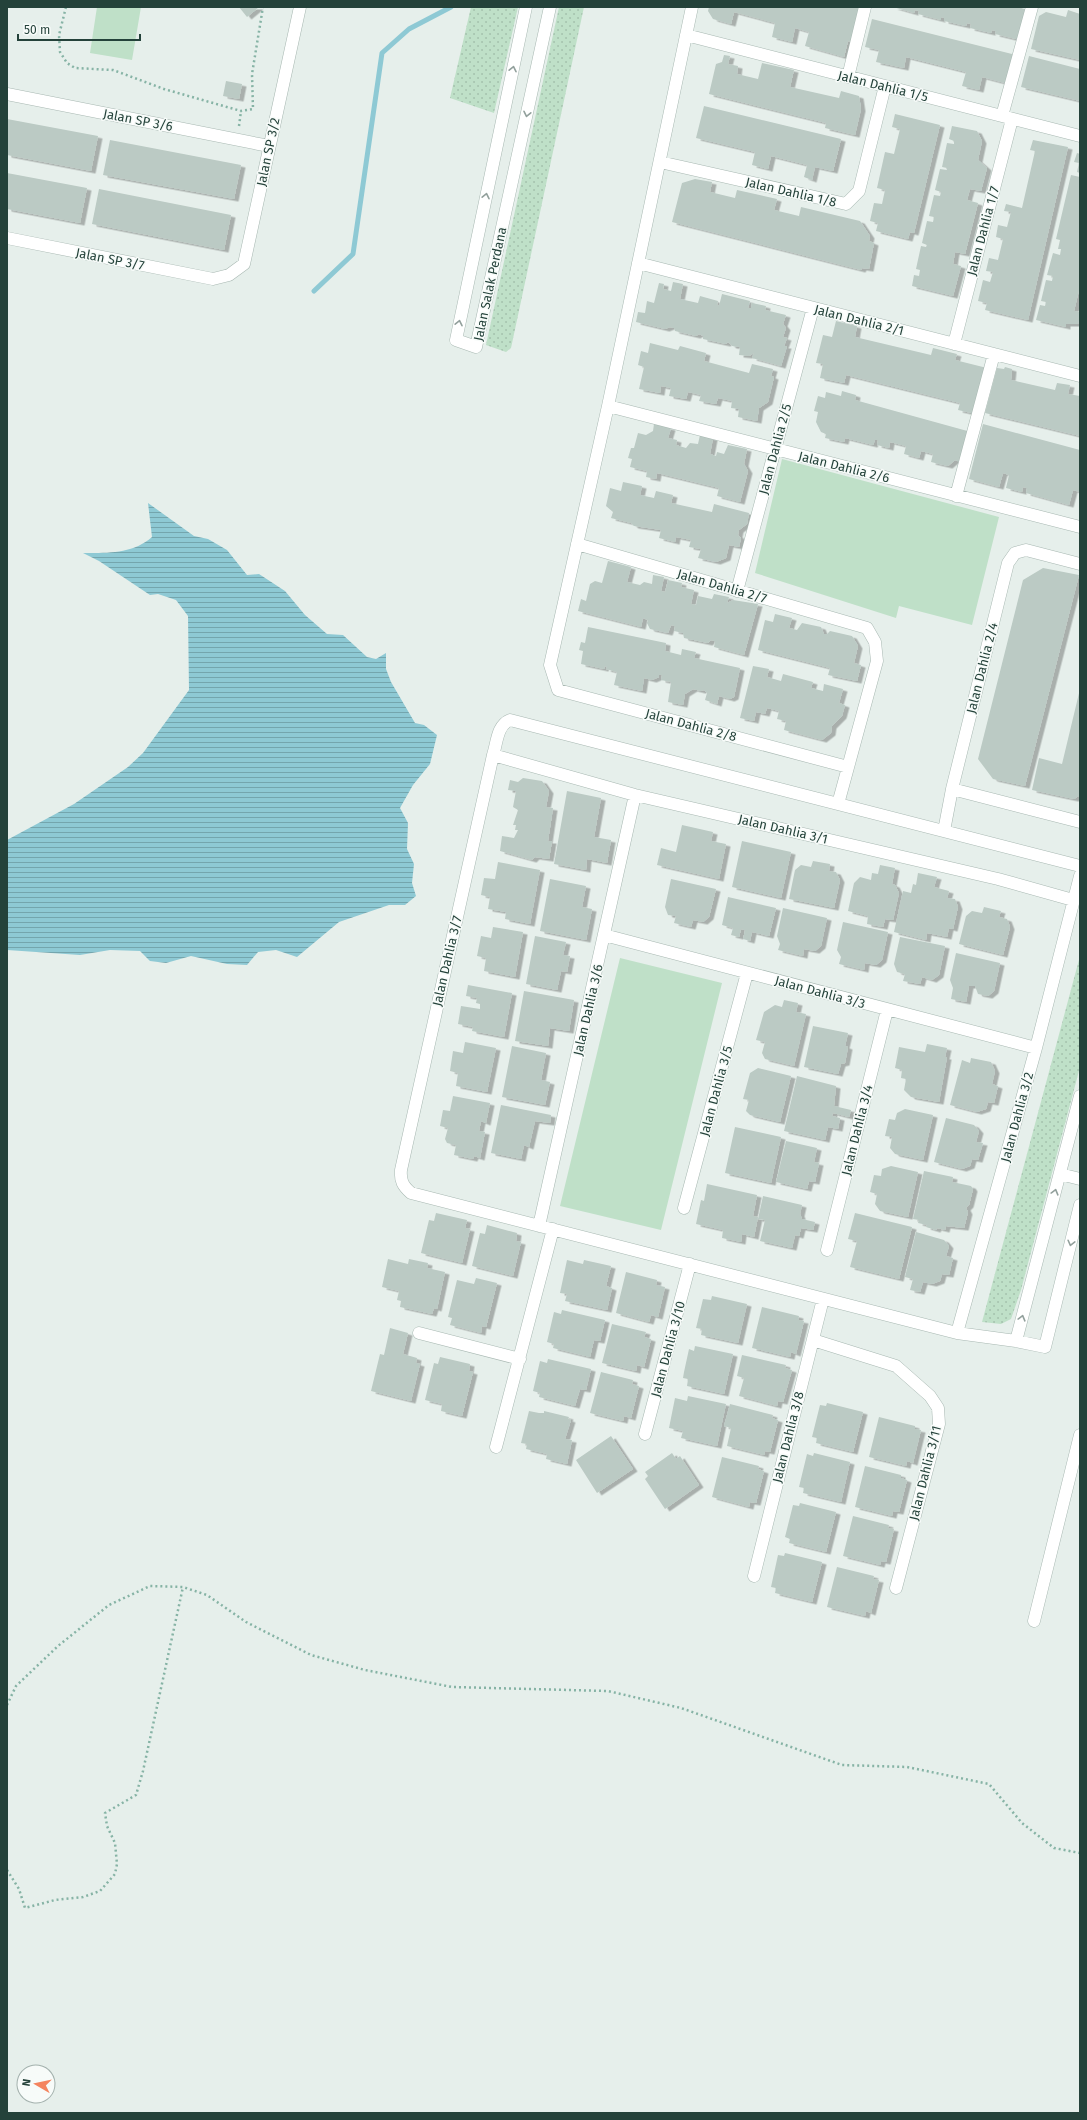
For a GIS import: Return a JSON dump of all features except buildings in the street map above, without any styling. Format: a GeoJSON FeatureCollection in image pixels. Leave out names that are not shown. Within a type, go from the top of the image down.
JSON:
{"type":"FeatureCollection","features":[{"type":"Feature","properties":{"kind":"street","name":"Jalan SP 3/2"},"geometry":{"type":"LineString","coordinates":[[213,279],[228,275],[244,264],[300,7]]}},
{"type":"Feature","properties":{"kind":"street","name":"Jalan Salak Perdana"},"geometry":{"type":"LineString","coordinates":[[526,7],[456,340],[476,347],[550,7]]}},
{"type":"Feature","properties":{"kind":"street"},"geometry":{"type":"LineString","coordinates":[[578,544],[692,7]]}},
{"type":"Feature","properties":{"kind":"street"},"geometry":{"type":"LineString","coordinates":[[848,77],[865,7]]}},
{"type":"Feature","properties":{"kind":"street","name":"Jalan Dahlia 1/7"},"geometry":{"type":"LineString","coordinates":[[954,344],[1032,7]]}},
{"type":"Feature","properties":{"kind":"street","name":"Jalan Dahlia 1/5"},"geometry":{"type":"LineString","coordinates":[[686,35],[1080,136]]}},
{"type":"Feature","properties":{"kind":"street","name":"Jalan Dahlia 1/8"},"geometry":{"type":"LineString","coordinates":[[660,162],[846,204],[859,191],[885,86]]}},
{"type":"Feature","properties":{"kind":"street","name":"Jalan SP 3/6"},"geometry":{"type":"LineString","coordinates":[[7,94],[269,146]]}},
{"type":"Feature","properties":{"kind":"street","name":"Jalan SP 3/7"},"geometry":{"type":"LineString","coordinates":[[7,238],[213,279]]}},
{"type":"Feature","properties":{"kind":"street","name":"Jalan Dahlia 2/1"},"geometry":{"type":"LineString","coordinates":[[638,263],[954,344],[1080,374]]}},
{"type":"Feature","properties":{"kind":"street","name":"Jalan Dahlia 2/5"},"geometry":{"type":"LineString","coordinates":[[737,591],[813,308]]}},
{"type":"Feature","properties":{"kind":"street"},"geometry":{"type":"LineString","coordinates":[[956,496],[994,354]]}},
{"type":"Feature","properties":{"kind":"street","name":"Jalan Dahlia 2/6"},"geometry":{"type":"LineString","coordinates":[[608,406],[1080,528]]}},
{"type":"Feature","properties":{"kind":"street","name":"Jalan Dahlia 2/7"},"geometry":{"type":"LineString","coordinates":[[578,544],[867,628],[875,642],[878,661],[848,767]]}},
{"type":"Feature","properties":{"kind":"street","name":"Jalan Dahlia 2/8"},"geometry":{"type":"LineString","coordinates":[[578,544],[550,665],[558,690],[848,767]]}},
{"type":"Feature","properties":{"kind":"street","name":"Jalan Dahlia 2/4"},"geometry":{"type":"LineString","coordinates":[[944,831],[952,789],[1008,563],[1015,553],[1026,550],[1080,564]]}},
{"type":"Feature","properties":{"kind":"street","name":"Jalan Dahlia 3/7"},"geometry":{"type":"LineString","coordinates":[[540,1226],[411,1193],[400,1179],[493,755],[501,726],[510,720],[838,804]]}},
{"type":"Feature","properties":{"kind":"street","name":"Jalan Dahlia 3/1"},"geometry":{"type":"LineString","coordinates":[[493,755],[635,795],[998,879],[1073,900]]}},
{"type":"Feature","properties":{"kind":"street"},"geometry":{"type":"LineString","coordinates":[[848,767],[838,804],[1080,866]]}},
{"type":"Feature","properties":{"kind":"street"},"geometry":{"type":"LineString","coordinates":[[952,789],[1080,822]]}},
{"type":"Feature","properties":{"kind":"street","name":"Jalan Dahlia 3/6"},"geometry":{"type":"LineString","coordinates":[[540,1226],[635,795]]}},
{"type":"Feature","properties":{"kind":"street","name":"Jalan Dahlia 3/2"},"geometry":{"type":"LineString","coordinates":[[957,1333],[1036,1048],[1080,876]]}},
{"type":"Feature","properties":{"kind":"street","name":"Jalan Dahlia 3/3"},"geometry":{"type":"LineString","coordinates":[[604,935],[1036,1048]]}},
{"type":"Feature","properties":{"kind":"street","name":"Jalan Dahlia 3/5"},"geometry":{"type":"LineString","coordinates":[[684,1208],[747,973]]}},
{"type":"Feature","properties":{"kind":"street","name":"Jalan Dahlia 3/4"},"geometry":{"type":"LineString","coordinates":[[827,1250],[887,1010]]}},
{"type":"Feature","properties":{"kind":"street"},"geometry":{"type":"LineString","coordinates":[[1016,1341],[1080,1096]]}},
{"type":"Feature","properties":{"kind":"street"},"geometry":{"type":"LineString","coordinates":[[1060,1174],[1080,1179]]}},
{"type":"Feature","properties":{"kind":"street"},"geometry":{"type":"LineString","coordinates":[[540,1226],[957,1333],[1016,1341],[1045,1347],[1080,1205]]}},
{"type":"Feature","properties":{"kind":"street"},"geometry":{"type":"LineString","coordinates":[[496,1447],[553,1229]]}},
{"type":"Feature","properties":{"kind":"street","name":"Jalan Dahlia 3/10"},"geometry":{"type":"LineString","coordinates":[[645,1434],[690,1264]]}},
{"type":"Feature","properties":{"kind":"street","name":"Jalan Dahlia 3/8"},"geometry":{"type":"LineString","coordinates":[[754,1576],[823,1299]]}},
{"type":"Feature","properties":{"kind":"street"},"geometry":{"type":"LineString","coordinates":[[419,1333],[520,1359]]}},
{"type":"Feature","properties":{"kind":"street","name":"Jalan Dahlia 3/11"},"geometry":{"type":"LineString","coordinates":[[813,1340],[896,1366],[930,1396],[938,1408],[939,1424],[896,1588]]}},
{"type":"Feature","properties":{"kind":"street"},"geometry":{"type":"LineString","coordinates":[[1034,1621],[1080,1435]]}},
{"type":"Feature","properties":{"kind":"path"},"geometry":{"type":"LineString","coordinates":[[66,7],[59,35],[60,52],[67,63],[75,68],[113,70],[164,89],[241,111],[253,109],[252,74],[263,7]]}},
{"type":"Feature","properties":{"kind":"path"},"geometry":{"type":"LineString","coordinates":[[7,1705],[16,1686],[58,1646],[109,1605],[150,1586],[183,1587],[207,1596],[246,1622],[311,1655],[365,1670],[452,1687],[608,1691],[681,1708],[842,1765],[907,1767],[989,1784],[1022,1823],[1054,1848],[1080,1853]]}},
{"type":"Feature","properties":{"kind":"path"},"geometry":{"type":"LineString","coordinates":[[7,1870],[18,1889],[25,1908],[55,1900],[83,1897],[100,1891],[115,1874],[117,1864],[115,1843],[107,1826],[105,1813],[136,1795],[143,1771],[183,1587]]}},
{"type":"Feature","properties":{"kind":"green space"},"geometry":{"type":"Polygon","coordinates":[[[97,7],[141,7],[132,60],[90,53],[97,7]]]}},
{"type":"Feature","properties":{"kind":"green space"},"geometry":{"type":"Polygon","coordinates":[[[471,7],[518,7],[494,113],[450,98],[471,7]]]}},
{"type":"Feature","properties":{"kind":"green space"},"geometry":{"type":"Polygon","coordinates":[[[559,7],[584,7],[511,348],[506,352],[486,345],[559,7]]]}},
{"type":"Feature","properties":{"kind":"green space"},"geometry":{"type":"Polygon","coordinates":[[[782,459],[999,517],[972,625],[899,606],[896,618],[755,573],[782,459]]]}},
{"type":"Feature","properties":{"kind":"green space"},"geometry":{"type":"Polygon","coordinates":[[[1080,956],[1080,1067],[1021,1290],[1011,1319],[1001,1324],[982,1322],[1080,956]]]}},
{"type":"Feature","properties":{"kind":"green space"},"geometry":{"type":"Polygon","coordinates":[[[620,958],[722,983],[661,1230],[560,1206],[620,958]]]}},
{"type":"Feature","properties":{"kind":"water"},"geometry":{"type":"Polygon","coordinates":[[[148,503],[194,536],[208,539],[227,550],[247,575],[259,574],[285,591],[305,615],[327,634],[343,635],[367,657],[376,659],[386,653],[386,669],[391,682],[415,723],[424,725],[437,735],[430,764],[413,785],[400,808],[408,823],[407,849],[414,864],[412,883],[416,896],[405,905],[389,905],[339,922],[297,957],[276,950],[258,952],[247,965],[227,964],[191,956],[166,963],[150,961],[140,951],[110,950],[80,955],[7,950],[7,840],[74,804],[128,767],[143,753],[189,690],[188,616],[176,600],[158,594],[150,595],[99,561],[83,553],[128,550],[145,543],[152,537],[148,503]]]}},
{"type":"Feature","properties":{"kind":"waterway"},"geometry":{"type":"LineString","coordinates":[[314,291],[353,254],[382,53],[409,29],[451,7]]}}]}
